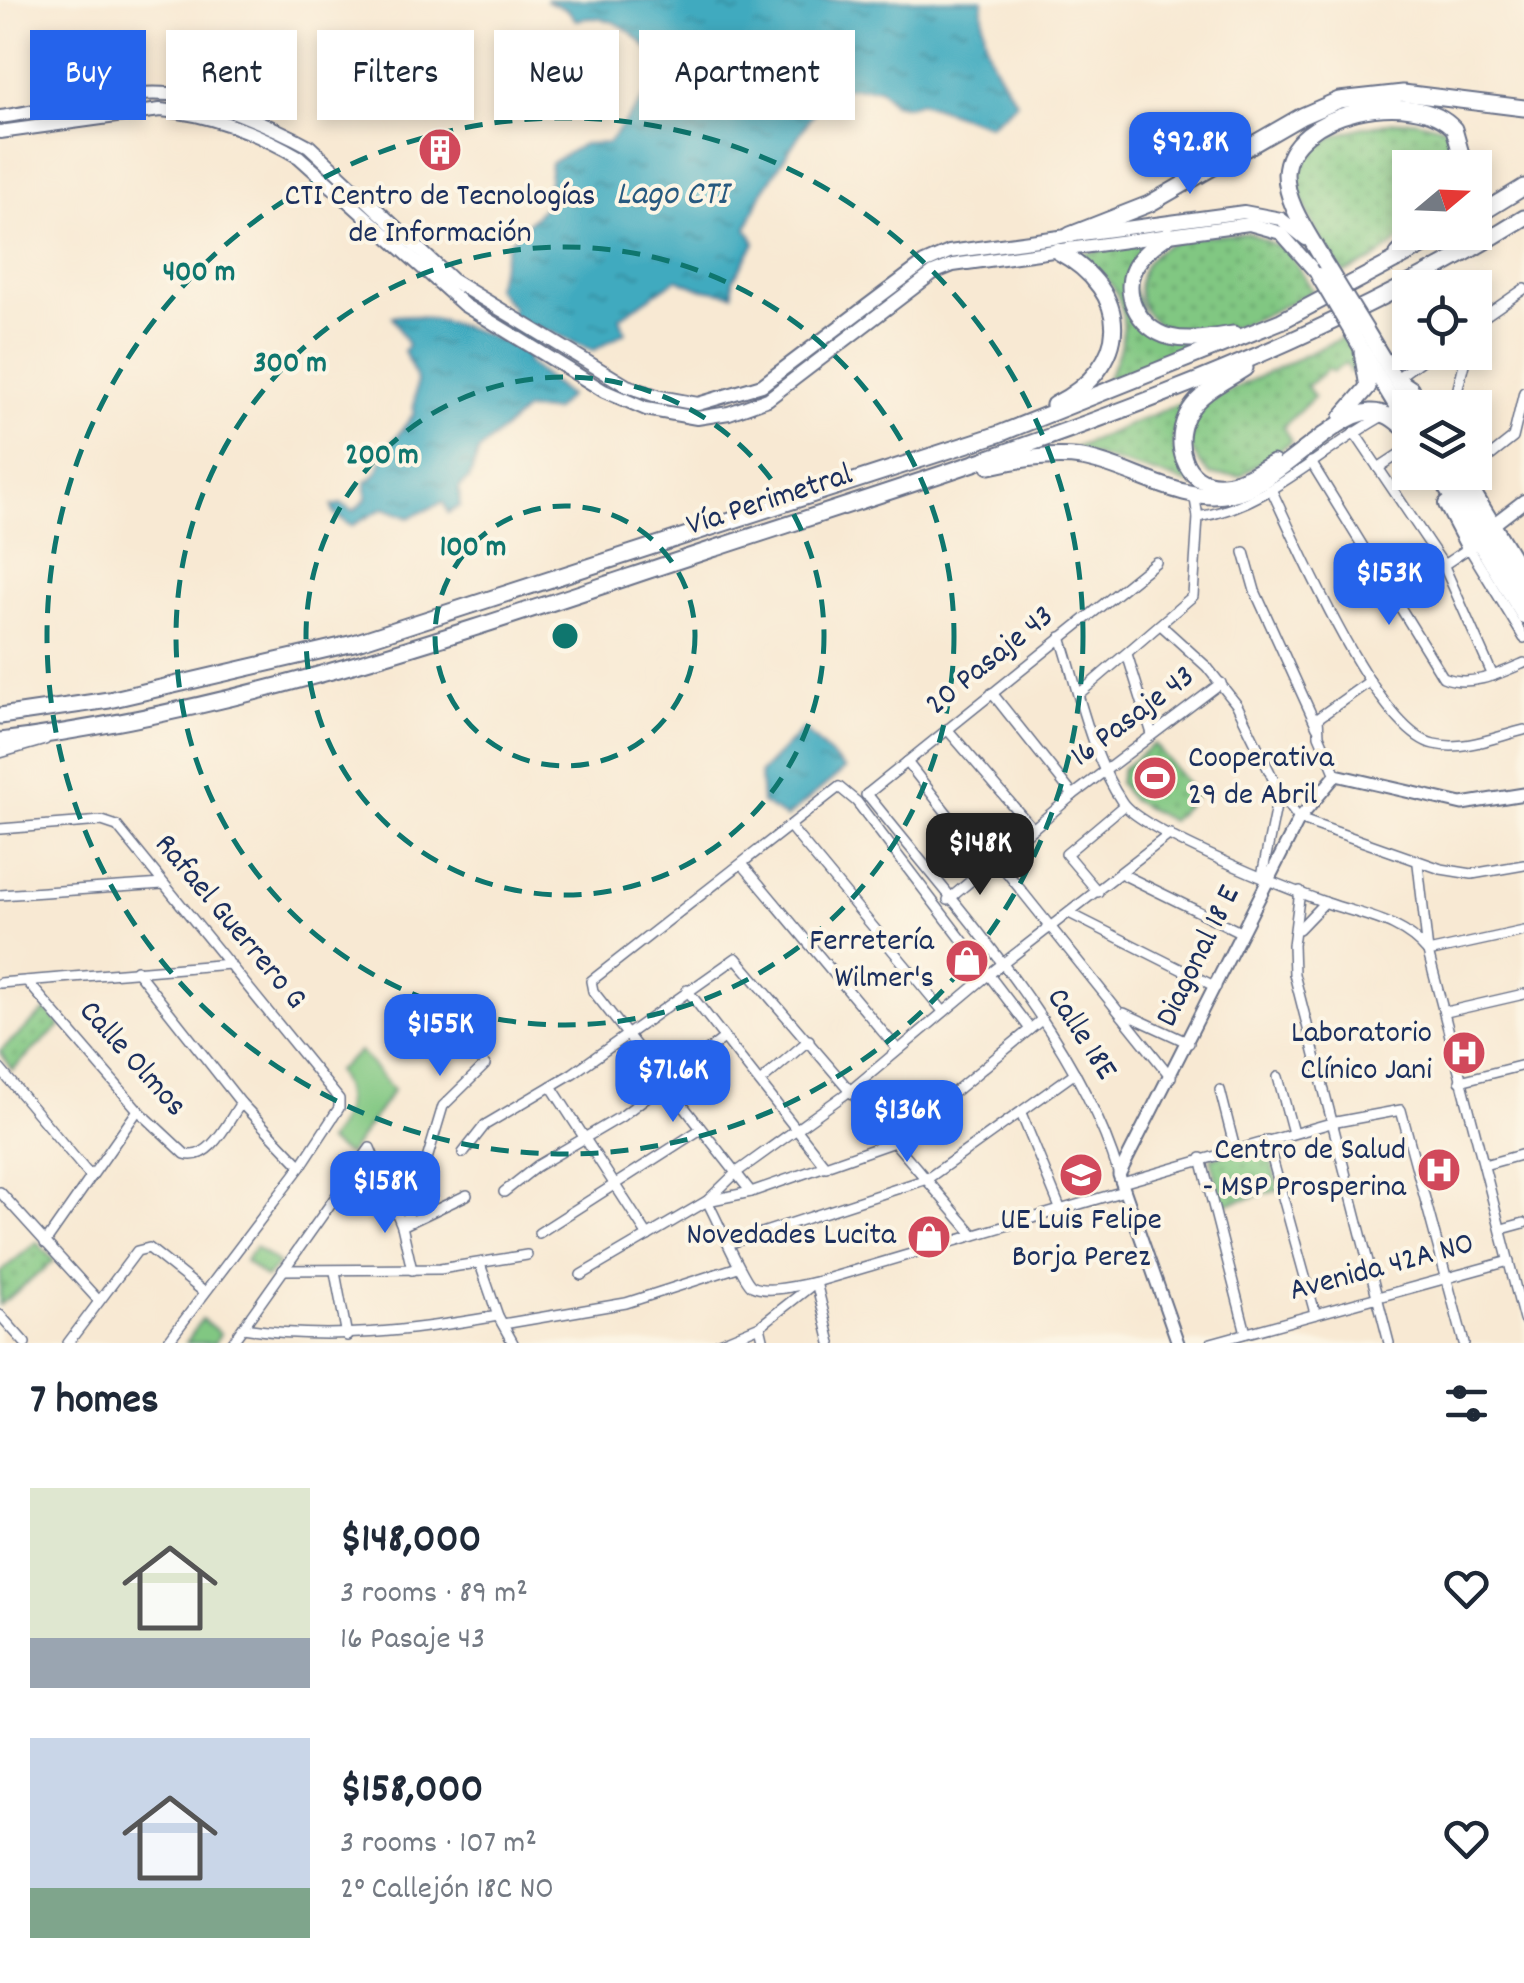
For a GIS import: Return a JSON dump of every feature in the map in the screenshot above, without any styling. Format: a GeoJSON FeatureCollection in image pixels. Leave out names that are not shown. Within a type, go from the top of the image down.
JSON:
{"type":"FeatureCollection","features":[{"type":"Feature","properties":{"kind":"highway"},"geometry":{"type":"LineString","coordinates":[[1070,234],[1140,209],[1339,100],[1402,93],[1524,108]]}},
{"type":"Feature","properties":{"kind":"highway"},"geometry":{"type":"LineString","coordinates":[[1320,267],[1293,205],[1286,177],[1296,148],[1323,125],[1367,110],[1422,110],[1454,129],[1460,150]]}},
{"type":"Feature","properties":{"kind":"highway"},"geometry":{"type":"LineString","coordinates":[[1492,207],[1524,187]]}},
{"type":"Feature","properties":{"kind":"highway","name":"Vía Perimetral"},"geometry":{"type":"LineString","coordinates":[[0,741],[75,732],[360,664],[913,484],[1145,404],[1266,352],[1444,265],[1521,221]]}},
{"type":"Feature","properties":{"kind":"highway"},"geometry":{"type":"LineString","coordinates":[[1168,235],[1139,260],[1130,282],[1136,311],[1154,330],[1176,338],[1204,338],[1281,321]]}},
{"type":"Feature","properties":{"kind":"highway"},"geometry":{"type":"LineString","coordinates":[[1386,266],[1402,250]]}},
{"type":"Feature","properties":{"kind":"highway","name":"Vía Perimetral"},"geometry":{"type":"LineString","coordinates":[[0,716],[128,696],[354,643],[998,434],[1281,321],[1415,250]]}},
{"type":"Feature","properties":{"kind":"highway"},"geometry":{"type":"LineString","coordinates":[[998,434],[1069,398],[1094,376],[1110,350],[1114,321],[1105,292],[1092,273],[1056,251]]}},
{"type":"Feature","properties":{"kind":"highway"},"geometry":{"type":"LineString","coordinates":[[1266,352],[1200,398],[1184,420],[1181,452],[1190,470],[1204,481],[1223,484],[1245,478],[1347,414],[1368,387],[1362,352]]}},
{"type":"Feature","properties":{"kind":"highway"},"geometry":{"type":"LineString","coordinates":[[913,484],[1023,460],[1077,458],[1194,493],[1228,495],[1247,489],[1354,418],[1368,412],[1392,419]]}},
{"type":"Feature","properties":{"kind":"main road"},"geometry":{"type":"LineString","coordinates":[[0,117],[67,103],[174,94],[281,130],[310,146],[458,284],[627,386],[660,397],[698,404],[762,385],[924,263],[950,252],[979,254],[1030,246],[1070,234],[1257,212],[1287,223],[1403,390]]}},
{"type":"Feature","properties":{"kind":"main road"},"geometry":{"type":"LineString","coordinates":[[0,132],[160,110],[186,112],[272,141],[299,157],[444,290],[483,316],[604,391],[646,409],[697,418],[729,414],[768,399],[934,273],[979,254]]}},
{"type":"Feature","properties":{"kind":"main road"},"geometry":{"type":"LineString","coordinates":[[1030,246],[1056,251],[1260,225],[1288,239],[1320,267]]}},
{"type":"Feature","properties":{"kind":"main road"},"geometry":{"type":"LineString","coordinates":[[1360,333],[1362,352],[1392,401]]}},
{"type":"Feature","properties":{"kind":"main road"},"geometry":{"type":"LineString","coordinates":[[824,340],[833,353]]}},
{"type":"Feature","properties":{"kind":"main road"},"geometry":{"type":"LineString","coordinates":[[1438,490],[1469,548]]}},
{"type":"Feature","properties":{"kind":"main road"},"geometry":{"type":"LineString","coordinates":[[1447,490],[1524,616]]}},
{"type":"Feature","properties":{"kind":"main road"},"geometry":{"type":"LineString","coordinates":[[1473,490],[1524,594]]}},
{"type":"Feature","properties":{"kind":"main road"},"geometry":{"type":"LineString","coordinates":[[1490,527],[1524,501]]}},
{"type":"Feature","properties":{"kind":"street"},"geometry":{"type":"LineString","coordinates":[[1492,312],[1524,289]]}},
{"type":"Feature","properties":{"kind":"street"},"geometry":{"type":"LineString","coordinates":[[1405,370],[1395,376],[1414,390]]}},
{"type":"Feature","properties":{"kind":"street"},"geometry":{"type":"LineString","coordinates":[[1492,453],[1514,438],[1524,392]]}},
{"type":"Feature","properties":{"kind":"street"},"geometry":{"type":"LineString","coordinates":[[1198,517],[1231,510],[1270,489],[1385,414]]}},
{"type":"Feature","properties":{"kind":"street"},"geometry":{"type":"LineString","coordinates":[[1354,432],[1444,564],[1493,676]]}},
{"type":"Feature","properties":{"kind":"street"},"geometry":{"type":"LineString","coordinates":[[1378,468],[1392,459]]}},
{"type":"Feature","properties":{"kind":"street"},"geometry":{"type":"LineString","coordinates":[[1310,462],[1443,677],[1453,681],[1493,676],[1524,662]]}},
{"type":"Feature","properties":{"kind":"street"},"geometry":{"type":"LineString","coordinates":[[1270,489],[1370,681],[1407,731],[1429,744],[1472,744],[1524,730]]}},
{"type":"Feature","properties":{"kind":"street"},"geometry":{"type":"LineString","coordinates":[[1080,694],[1190,601],[1197,588],[1198,517],[1194,493]]}},
{"type":"Feature","properties":{"kind":"street"},"geometry":{"type":"LineString","coordinates":[[1490,527],[1524,573]]}},
{"type":"Feature","properties":{"kind":"street"},"geometry":{"type":"LineString","coordinates":[[1394,598],[1469,548],[1524,638]]}},
{"type":"Feature","properties":{"kind":"street"},"geometry":{"type":"LineString","coordinates":[[1244,552],[1255,590],[1339,775],[1462,804],[1524,794]]}},
{"type":"Feature","properties":{"kind":"street","name":"20 Pasaje 43"},"geometry":{"type":"LineString","coordinates":[[857,802],[1156,562]]}},
{"type":"Feature","properties":{"kind":"street"},"geometry":{"type":"LineString","coordinates":[[1163,626],[1221,683],[1279,791],[1299,819],[1418,864],[1472,874],[1524,864]]}},
{"type":"Feature","properties":{"kind":"street"},"geometry":{"type":"LineString","coordinates":[[1061,637],[1106,771],[1123,806],[1170,834],[1265,878],[1408,930],[1428,952]]}},
{"type":"Feature","properties":{"kind":"street"},"geometry":{"type":"LineString","coordinates":[[1127,654],[1152,734]]}},
{"type":"Feature","properties":{"kind":"street"},"geometry":{"type":"LineString","coordinates":[[1317,726],[1322,712],[1370,681]]}},
{"type":"Feature","properties":{"kind":"street","name":"16 Pasaje 43"},"geometry":{"type":"LineString","coordinates":[[939,909],[1073,795],[1221,683]]}},
{"type":"Feature","properties":{"kind":"street"},"geometry":{"type":"LineString","coordinates":[[992,693],[1073,795]]}},
{"type":"Feature","properties":{"kind":"street"},"geometry":{"type":"LineString","coordinates":[[947,729],[1032,828]]}},
{"type":"Feature","properties":{"kind":"street"},"geometry":{"type":"LineString","coordinates":[[0,754],[75,732]]}},
{"type":"Feature","properties":{"kind":"street"},"geometry":{"type":"LineString","coordinates":[[907,762],[1050,928],[1092,983],[1122,1011],[1171,1077]]}},
{"type":"Feature","properties":{"kind":"street","name":"Diagonal 18 E"},"geometry":{"type":"LineString","coordinates":[[1122,1183],[1265,878],[1299,819],[1339,775]]}},
{"type":"Feature","properties":{"kind":"street"},"geometry":{"type":"LineString","coordinates":[[751,1192],[593,991],[591,981],[791,828],[839,786],[857,802]]}},
{"type":"Feature","properties":{"kind":"street"},"geometry":{"type":"LineString","coordinates":[[1265,878],[1279,791]]}},
{"type":"Feature","properties":{"kind":"street","name":"Calle 18E"},"geometry":{"type":"LineString","coordinates":[[867,794],[1000,966],[1089,1096],[1178,1343]]}},
{"type":"Feature","properties":{"kind":"street","name":"Calle 18E"},"geometry":{"type":"LineString","coordinates":[[857,802],[1030,1029]]}},
{"type":"Feature","properties":{"kind":"street"},"geometry":{"type":"LineString","coordinates":[[1098,892],[1066,855],[1123,806]]}},
{"type":"Feature","properties":{"kind":"street","name":"Rafael Guerrero G"},"geometry":{"type":"LineString","coordinates":[[0,830],[102,821],[117,826],[339,1099],[339,1108],[301,1166]]}},
{"type":"Feature","properties":{"kind":"street"},"geometry":{"type":"LineString","coordinates":[[791,828],[943,1012]]}},
{"type":"Feature","properties":{"kind":"street"},"geometry":{"type":"LineString","coordinates":[[581,1274],[707,1201],[737,1172],[852,1090],[988,975],[1170,834]]}},
{"type":"Feature","properties":{"kind":"street"},"geometry":{"type":"LineString","coordinates":[[1418,864],[1428,952],[1524,1320]]}},
{"type":"Feature","properties":{"kind":"street"},"geometry":{"type":"LineString","coordinates":[[743,865],[898,1050]]}},
{"type":"Feature","properties":{"kind":"street"},"geometry":{"type":"LineString","coordinates":[[1122,874],[1242,933]]}},
{"type":"Feature","properties":{"kind":"street"},"geometry":{"type":"LineString","coordinates":[[0,895],[163,884]]}},
{"type":"Feature","properties":{"kind":"street"},"geometry":{"type":"LineString","coordinates":[[1300,891],[1293,945],[1294,974],[1388,1343]]}},
{"type":"Feature","properties":{"kind":"street"},"geometry":{"type":"LineString","coordinates":[[1297,930],[1325,902]]}},
{"type":"Feature","properties":{"kind":"street"},"geometry":{"type":"LineString","coordinates":[[1071,914],[1216,988]]}},
{"type":"Feature","properties":{"kind":"street"},"geometry":{"type":"LineString","coordinates":[[1428,952],[1524,931]]}},
{"type":"Feature","properties":{"kind":"street"},"geometry":{"type":"LineString","coordinates":[[464,1154],[485,1125],[551,1086],[736,958],[974,1235]]}},
{"type":"Feature","properties":{"kind":"street"},"geometry":{"type":"LineString","coordinates":[[0,983],[230,964]]}},
{"type":"Feature","properties":{"kind":"street"},"geometry":{"type":"LineString","coordinates":[[136,970],[241,1103],[301,1166],[167,1343]]}},
{"type":"Feature","properties":{"kind":"street","name":"Calle Olmos"},"geometry":{"type":"LineString","coordinates":[[27,981],[138,1110],[185,1154],[194,1157],[205,1153],[241,1103]]}},
{"type":"Feature","properties":{"kind":"street"},"geometry":{"type":"LineString","coordinates":[[687,990],[826,1167]]}},
{"type":"Feature","properties":{"kind":"street"},"geometry":{"type":"LineString","coordinates":[[1446,1012],[1524,994]]}},
{"type":"Feature","properties":{"kind":"street"},"geometry":{"type":"LineString","coordinates":[[1122,1011],[1188,1043]]}},
{"type":"Feature","properties":{"kind":"street"},"geometry":{"type":"LineString","coordinates":[[707,1201],[751,1192],[894,1142],[1040,1021]]}},
{"type":"Feature","properties":{"kind":"street"},"geometry":{"type":"LineString","coordinates":[[504,1192],[664,1084],[724,1038]]}},
{"type":"Feature","properties":{"kind":"street"},"geometry":{"type":"LineString","coordinates":[[760,1082],[809,1040]]}},
{"type":"Feature","properties":{"kind":"street"},"geometry":{"type":"LineString","coordinates":[[402,1226],[443,1106],[485,1065]]}},
{"type":"Feature","properties":{"kind":"street"},"geometry":{"type":"LineString","coordinates":[[1460,1082],[1524,1065]]}},
{"type":"Feature","properties":{"kind":"street"},"geometry":{"type":"LineString","coordinates":[[0,1069],[91,1177]]}},
{"type":"Feature","properties":{"kind":"street"},"geometry":{"type":"LineString","coordinates":[[731,1243],[927,1179],[1074,1072]]}},
{"type":"Feature","properties":{"kind":"street"},"geometry":{"type":"LineString","coordinates":[[1278,1076],[1294,1133]]}},
{"type":"Feature","properties":{"kind":"street"},"geometry":{"type":"LineString","coordinates":[[551,1086],[648,1236]]}},
{"type":"Feature","properties":{"kind":"street"},"geometry":{"type":"LineString","coordinates":[[1220,1090],[1235,1149]]}},
{"type":"Feature","properties":{"kind":"street"},"geometry":{"type":"LineString","coordinates":[[45,1242],[138,1110]]}},
{"type":"Feature","properties":{"kind":"street"},"geometry":{"type":"LineString","coordinates":[[707,1201],[731,1243],[738,1267],[751,1286],[765,1289],[816,1282],[974,1235],[1202,1158],[1331,1122],[1401,1110],[1464,1343]]}},
{"type":"Feature","properties":{"kind":"street"},"geometry":{"type":"LineString","coordinates":[[1021,1113],[1060,1208]]}},
{"type":"Feature","properties":{"kind":"street"},"geometry":{"type":"LineString","coordinates":[[539,1233],[611,1183],[701,1129]]}},
{"type":"Feature","properties":{"kind":"street"},"geometry":{"type":"LineString","coordinates":[[1268,1140],[1315,1313]]}},
{"type":"Feature","properties":{"kind":"street"},"geometry":{"type":"LineString","coordinates":[[232,1343],[365,1152],[374,1150],[402,1226],[412,1270]]}},
{"type":"Feature","properties":{"kind":"street"},"geometry":{"type":"LineString","coordinates":[[1484,1165],[1524,1154]]}},
{"type":"Feature","properties":{"kind":"street"},"geometry":{"type":"LineString","coordinates":[[1202,1158],[1246,1332]]}},
{"type":"Feature","properties":{"kind":"street"},"geometry":{"type":"LineString","coordinates":[[0,1192],[100,1300]]}},
{"type":"Feature","properties":{"kind":"street"},"geometry":{"type":"LineString","coordinates":[[402,1226],[467,1195]]}},
{"type":"Feature","properties":{"kind":"street"},"geometry":{"type":"LineString","coordinates":[[1502,1229],[1524,1223]]}},
{"type":"Feature","properties":{"kind":"street"},"geometry":{"type":"LineString","coordinates":[[68,1343],[131,1256],[143,1248],[149,1248],[204,1292]]}},
{"type":"Feature","properties":{"kind":"street"},"geometry":{"type":"LineString","coordinates":[[284,1270],[412,1270],[527,1255]]}},
{"type":"Feature","properties":{"kind":"street","name":"Avenida 42A NO"},"geometry":{"type":"LineString","coordinates":[[1211,1343],[1509,1261]]}},
{"type":"Feature","properties":{"kind":"street"},"geometry":{"type":"LineString","coordinates":[[480,1264],[500,1320],[514,1343]]}},
{"type":"Feature","properties":{"kind":"street"},"geometry":{"type":"LineString","coordinates":[[243,1328],[353,1338],[500,1320],[626,1303],[738,1267]]}},
{"type":"Feature","properties":{"kind":"street"},"geometry":{"type":"LineString","coordinates":[[335,1272],[353,1338]]}},
{"type":"Feature","properties":{"kind":"street"},"geometry":{"type":"LineString","coordinates":[[719,1343],[760,1326],[816,1282]]}},
{"type":"Feature","properties":{"kind":"street"},"geometry":{"type":"LineString","coordinates":[[816,1282],[831,1343]]}},
{"type":"Feature","properties":{"kind":"street"},"geometry":{"type":"LineString","coordinates":[[0,1316],[25,1343]]}},
{"type":"Feature","properties":{"kind":"street"},"geometry":{"type":"LineString","coordinates":[[760,1326],[764,1343]]}},
{"type":"Feature","properties":{"kind":"green space"},"geometry":{"type":"Polygon","coordinates":[[[1413,120],[1449,128],[1456,150],[1392,150],[1392,246],[1372,261],[1344,273],[1305,208],[1300,183],[1304,163],[1317,147],[1340,134],[1413,120]]]}},
{"type":"Feature","properties":{"kind":"green space"},"geometry":{"type":"Polygon","coordinates":[[[1249,233],[1288,251],[1313,291],[1250,321],[1216,332],[1183,334],[1156,323],[1141,300],[1139,287],[1148,261],[1159,250],[1190,238],[1249,233]]]}},
{"type":"Feature","properties":{"kind":"green space"},"geometry":{"type":"Polygon","coordinates":[[[1148,241],[1129,276],[1148,332],[1199,343],[1105,381],[1121,345],[1122,311],[1108,280],[1079,254],[1148,241]]]}},
{"type":"Feature","properties":{"kind":"green space"},"geometry":{"type":"Polygon","coordinates":[[[1346,336],[1360,365],[1350,372],[1346,363],[1333,372],[1328,369],[1307,386],[1314,397],[1283,427],[1291,442],[1240,476],[1211,475],[1204,468],[1191,446],[1195,412],[1220,395],[1346,336]]]}},
{"type":"Feature","properties":{"kind":"green space"},"geometry":{"type":"Polygon","coordinates":[[[1197,396],[1179,418],[1174,445],[1183,467],[1212,490],[1072,449],[1197,396]]]}},
{"type":"Feature","properties":{"kind":"green space"},"geometry":{"type":"Polygon","coordinates":[[[1154,744],[1197,795],[1171,821],[1131,800],[1119,783],[1122,769],[1154,744]]]}},
{"type":"Feature","properties":{"kind":"green space"},"geometry":{"type":"Polygon","coordinates":[[[46,1010],[60,1026],[12,1070],[0,1051],[46,1010]]]}},
{"type":"Feature","properties":{"kind":"green space"},"geometry":{"type":"Polygon","coordinates":[[[360,1051],[393,1090],[348,1155],[327,1142],[345,1108],[344,1091],[336,1071],[360,1051]]]}},
{"type":"Feature","properties":{"kind":"green space"},"geometry":{"type":"Polygon","coordinates":[[[1266,1143],[1279,1190],[1222,1205],[1211,1158],[1266,1143]]]}},
{"type":"Feature","properties":{"kind":"green space"},"geometry":{"type":"Polygon","coordinates":[[[37,1242],[54,1261],[0,1305],[0,1272],[37,1242]]]}},
{"type":"Feature","properties":{"kind":"green space"},"geometry":{"type":"Polygon","coordinates":[[[255,1247],[279,1264],[266,1278],[245,1261],[255,1247]]]}},
{"type":"Feature","properties":{"kind":"green space"},"geometry":{"type":"Polygon","coordinates":[[[202,1319],[220,1333],[215,1343],[186,1343],[202,1319]]]}},
{"type":"Feature","properties":{"kind":"water","name":"Lago CTI"},"geometry":{"type":"Polygon","coordinates":[[[545,0],[983,0],[990,55],[1017,102],[989,125],[920,102],[907,106],[893,103],[879,88],[855,88],[855,30],[639,30],[639,40],[604,19],[576,20],[568,10],[545,0]]]}},
{"type":"Feature","properties":{"kind":"water","name":"Lago CTI"},"geometry":{"type":"Polygon","coordinates":[[[639,104],[639,120],[809,120],[761,194],[747,228],[755,243],[733,280],[733,294],[698,288],[677,279],[620,317],[625,332],[593,351],[547,330],[526,361],[568,396],[554,411],[525,410],[479,451],[469,479],[459,488],[460,506],[448,513],[443,502],[409,518],[384,508],[351,526],[334,514],[332,506],[341,504],[354,511],[366,499],[366,482],[376,474],[387,449],[413,415],[417,380],[404,351],[408,345],[392,317],[430,319],[500,341],[513,308],[495,288],[508,243],[546,205],[551,163],[583,144],[608,143],[639,104]]]}},
{"type":"Feature","properties":{"kind":"water"},"geometry":{"type":"Polygon","coordinates":[[[803,729],[845,769],[786,818],[762,803],[760,773],[803,729]]]}},
{"type":"Feature","properties":{"kind":"place","name":"CTI Centro de Tecnologías de Información"},"geometry":{"type":"Point","coordinates":[440,150]}},
{"type":"Feature","properties":{"kind":"place","name":"Cooperativa 29 de Abril"},"geometry":{"type":"Point","coordinates":[1155,778]}},
{"type":"Feature","properties":{"kind":"place","name":"Ferretería Wilmer's"},"geometry":{"type":"Point","coordinates":[967,961]}},
{"type":"Feature","properties":{"kind":"place","name":"Laboratorio Clínico Jani"},"geometry":{"type":"Point","coordinates":[1464,1053]}},
{"type":"Feature","properties":{"kind":"place","name":"Centro de Salud - MSP Prosperina"},"geometry":{"type":"Point","coordinates":[1439,1170]}},
{"type":"Feature","properties":{"kind":"place","name":"UE Luis Felipe Borja Perez"},"geometry":{"type":"Point","coordinates":[1081,1175]}},
{"type":"Feature","properties":{"kind":"place","name":"Novedades Lucita"},"geometry":{"type":"Point","coordinates":[929,1237]}}]}
